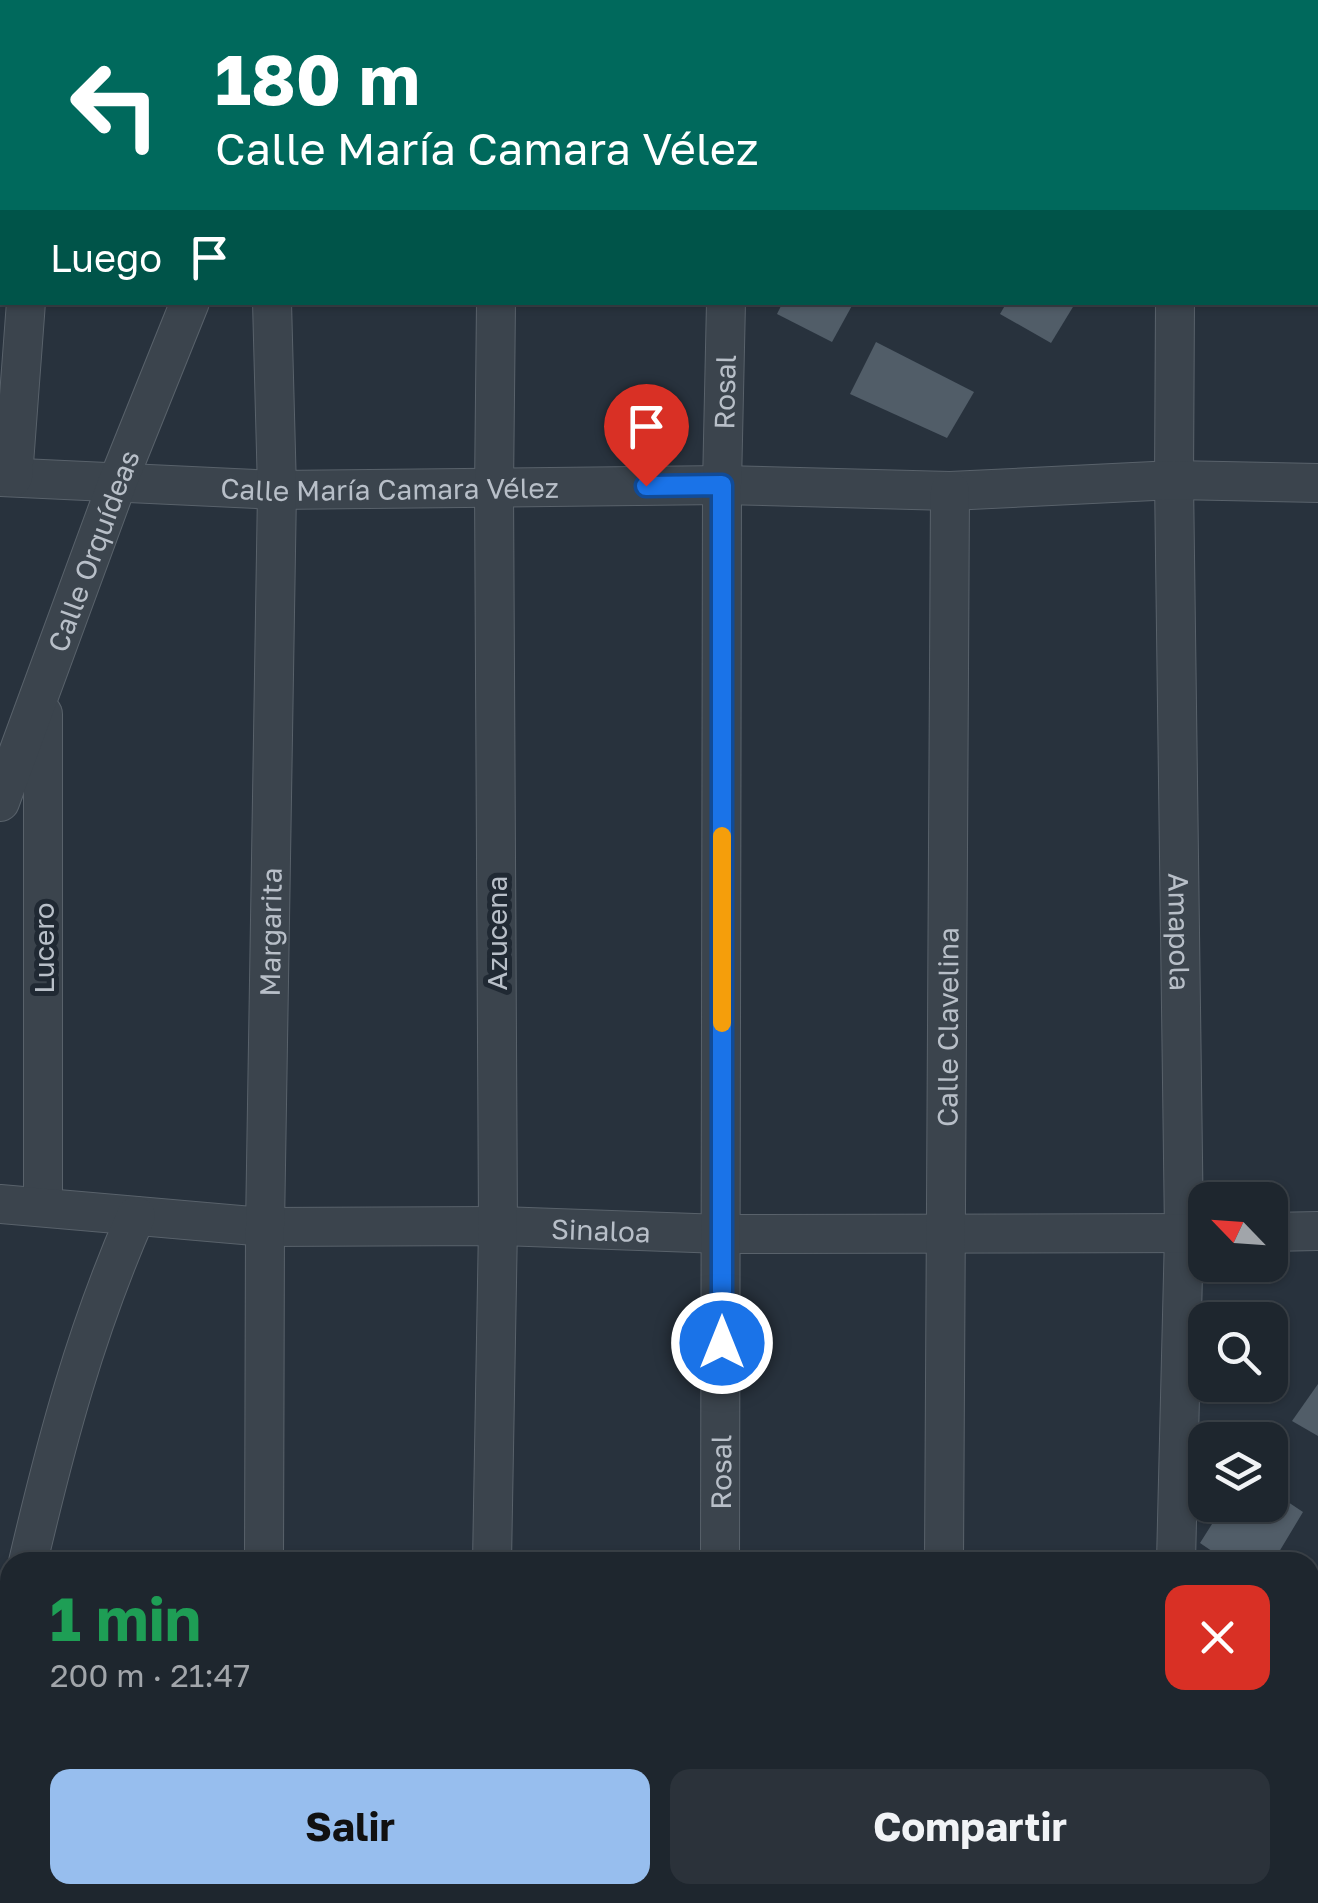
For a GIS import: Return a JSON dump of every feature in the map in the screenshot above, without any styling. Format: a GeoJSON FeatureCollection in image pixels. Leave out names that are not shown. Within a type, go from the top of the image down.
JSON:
{"type":"FeatureCollection","features":[{"type":"Feature","properties":{"kind":"street"},"geometry":{"type":"LineString","coordinates":[[7,477],[26,305]]}},
{"type":"Feature","properties":{"kind":"street","name":"Calle Orquídeas"},"geometry":{"type":"LineString","coordinates":[[0,802],[118,481],[189,305]]}},
{"type":"Feature","properties":{"kind":"street","name":"Margarita"},"geometry":{"type":"LineString","coordinates":[[264,1552],[276,490],[272,305]]}},
{"type":"Feature","properties":{"kind":"street","name":"Azucena"},"geometry":{"type":"LineString","coordinates":[[492,1552],[498,1226],[496,305]]}},
{"type":"Feature","properties":{"kind":"street","name":"Rosal"},"geometry":{"type":"LineString","coordinates":[[720,1552],[722,485],[726,305]]}},
{"type":"Feature","properties":{"kind":"street","name":"Amapola"},"geometry":{"type":"LineString","coordinates":[[1176,305],[1174,480],[1193,1182]]}},
{"type":"Feature","properties":{"kind":"street","name":"Calle María Camara Vélez"},"geometry":{"type":"LineString","coordinates":[[7,477],[276,490],[722,485],[950,491],[1174,480],[1318,484]]}},
{"type":"Feature","properties":{"kind":"street","name":"Calle Clavelina"},"geometry":{"type":"LineString","coordinates":[[944,1552],[950,491]]}},
{"type":"Feature","properties":{"kind":"street","name":"Lucero"},"geometry":{"type":"LineString","coordinates":[[42,689],[43,1207]]}},
{"type":"Feature","properties":{"kind":"street","name":"Sinaloa"},"geometry":{"type":"LineString","coordinates":[[0,1204],[265,1227],[498,1226],[722,1234],[1188,1233]]}},
{"type":"Feature","properties":{"kind":"street"},"geometry":{"type":"LineString","coordinates":[[30,1552],[84,1346],[136,1216]]}},
{"type":"Feature","properties":{"kind":"street"},"geometry":{"type":"LineString","coordinates":[[1288,1232],[1318,1231]]}},
{"type":"Feature","properties":{"kind":"street","name":"Amapola"},"geometry":{"type":"LineString","coordinates":[[1177,1552],[1191,1282]]}},
{"type":"Feature","properties":{"kind":"building"},"geometry":{"type":"Polygon","coordinates":[[[782,305],[852,305],[832,342],[777,314],[782,305]]]}},
{"type":"Feature","properties":{"kind":"building"},"geometry":{"type":"Polygon","coordinates":[[[1005,305],[1074,305],[1051,343],[1000,314],[1005,305]]]}},
{"type":"Feature","properties":{"kind":"building"},"geometry":{"type":"Polygon","coordinates":[[[876,342],[974,392],[947,438],[850,394],[876,342]]]}},
{"type":"Feature","properties":{"kind":"building"},"geometry":{"type":"Polygon","coordinates":[[[1318,1384],[1318,1436],[1292,1421],[1318,1384]]]}},
{"type":"Feature","properties":{"kind":"building"},"geometry":{"type":"Polygon","coordinates":[[[1288,1502],[1303,1512],[1279,1552],[1213,1552],[1200,1543],[1213,1522],[1288,1522],[1288,1502]]]}},
{"type":"Feature","properties":{"kind":"slow traffic"},"geometry":{"type":"LineString","coordinates":[[722,836],[722,1023]]}},
{"type":"Feature","properties":{"kind":"route"},"geometry":{"type":"LineString","coordinates":[[646,486],[722,485],[722,1343]]}}]}
